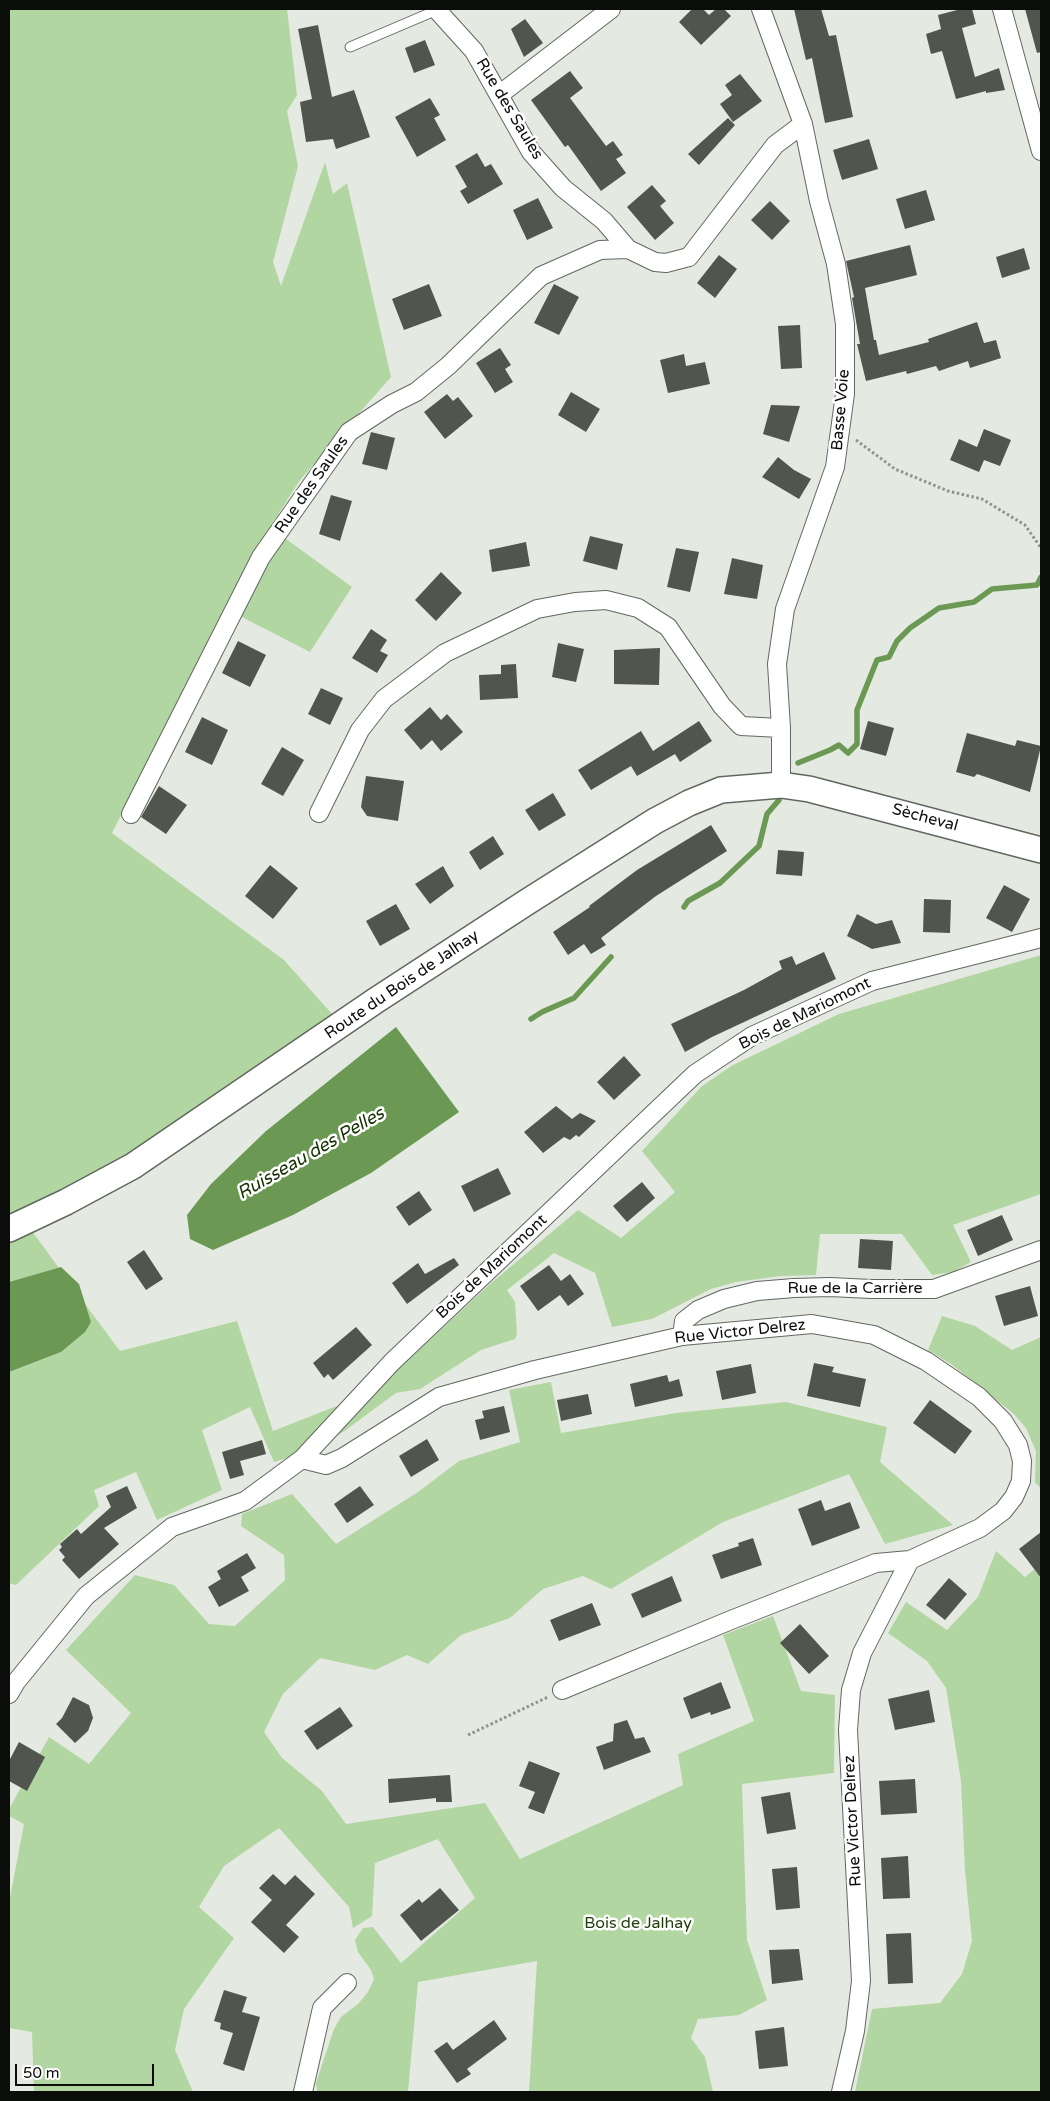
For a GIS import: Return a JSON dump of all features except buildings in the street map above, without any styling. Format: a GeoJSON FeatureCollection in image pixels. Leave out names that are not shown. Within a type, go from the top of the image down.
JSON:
{"type":"FeatureCollection","features":[{"type":"Feature","properties":{"kind":"main road","name":"Route du Bois de Jalhay"},"geometry":{"type":"LineString","coordinates":[[9,1229],[66,1202],[133,1166],[391,991],[655,821],[689,802],[721,790],[781,785],[809,789]]}},
{"type":"Feature","properties":{"kind":"main road","name":"Sècheval"},"geometry":{"type":"LineString","coordinates":[[809,789],[1041,850]]}},
{"type":"Feature","properties":{"kind":"street","name":"Rue des Saules"},"geometry":{"type":"LineString","coordinates":[[436,9],[474,51],[531,152],[563,188],[604,220],[628,249],[655,262],[666,263],[689,257],[775,145],[803,124]]}},
{"type":"Feature","properties":{"kind":"street"},"geometry":{"type":"LineString","coordinates":[[499,94],[611,9]]}},
{"type":"Feature","properties":{"kind":"street","name":"Basse Voie"},"geometry":{"type":"LineString","coordinates":[[761,9],[803,124],[819,201],[836,264],[845,324],[845,394],[835,467],[785,608],[776,664],[781,728],[781,785]]}},
{"type":"Feature","properties":{"kind":"street"},"geometry":{"type":"LineString","coordinates":[[1002,9],[1041,151]]}},
{"type":"Feature","properties":{"kind":"street","name":"Rue des Saules"},"geometry":{"type":"LineString","coordinates":[[131,814],[261,557],[349,432],[392,404],[416,392],[541,276],[600,250],[628,249]]}},
{"type":"Feature","properties":{"kind":"street"},"geometry":{"type":"LineString","coordinates":[[319,813],[360,730],[384,699],[445,653],[538,609],[575,602],[606,600],[638,608],[668,627],[722,706],[741,726],[781,728]]}},
{"type":"Feature","properties":{"kind":"street","name":"Bois de Mariomont"},"geometry":{"type":"LineString","coordinates":[[9,1694],[16,1682],[86,1596],[172,1527],[245,1501],[302,1459],[392,1362],[695,1074],[752,1036],[872,981],[1041,938]]}},
{"type":"Feature","properties":{"kind":"street","name":"Rue de la Carrière"},"geometry":{"type":"LineString","coordinates":[[682,1336],[684,1321],[698,1310],[724,1299],[757,1291],[830,1287],[870,1290],[934,1289],[1041,1250]]}},
{"type":"Feature","properties":{"kind":"street","name":"Rue Victor Delrez"},"geometry":{"type":"LineString","coordinates":[[302,1459],[326,1465],[342,1458],[439,1396],[535,1370],[682,1336],[812,1324],[874,1336],[926,1361],[979,1397],[1003,1421],[1018,1445],[1022,1461],[1021,1481],[1014,1497],[1003,1511],[980,1528],[910,1560],[876,1563],[731,1620],[562,1690]]}},
{"type":"Feature","properties":{"kind":"street","name":"Rue Victor Delrez"},"geometry":{"type":"LineString","coordinates":[[841,2092],[857,2022],[861,1981],[848,1730],[851,1690],[862,1654],[910,1560]]}},
{"type":"Feature","properties":{"kind":"street"},"geometry":{"type":"LineString","coordinates":[[303,2092],[322,2008],[347,1983]]}},
{"type":"Feature","properties":{"kind":"lane"},"geometry":{"type":"LineString","coordinates":[[350,47],[436,9]]}},
{"type":"Feature","properties":{"kind":"path"},"geometry":{"type":"LineString","coordinates":[[839,427],[894,469],[948,491],[982,499],[1025,525],[1041,548]]}},
{"type":"Feature","properties":{"kind":"path"},"geometry":{"type":"LineString","coordinates":[[468,1735],[562,1690]]}},
{"type":"Feature","properties":{"kind":"green space"},"geometry":{"type":"Polygon","coordinates":[[[9,9],[287,9],[297,95],[287,111],[298,166],[273,262],[281,286],[325,162],[333,194],[347,183],[391,377],[300,480],[252,555],[112,833],[284,960],[341,1024],[26,1223],[59,1268],[9,1282],[9,9]]]}},
{"type":"Feature","properties":{"kind":"green space"},"geometry":{"type":"Polygon","coordinates":[[[282,536],[352,587],[310,652],[238,615],[282,536]]]}},
{"type":"Feature","properties":{"kind":"green space"},"geometry":{"type":"Polygon","coordinates":[[[1041,955],[1041,1194],[953,1225],[971,1262],[953,1272],[932,1275],[902,1234],[820,1234],[816,1275],[781,1276],[736,1282],[711,1289],[652,1319],[612,1327],[595,1273],[554,1253],[507,1290],[515,1302],[517,1334],[515,1339],[481,1350],[420,1389],[396,1393],[343,1432],[314,1450],[274,1462],[250,1407],[202,1430],[222,1490],[157,1520],[136,1472],[94,1490],[99,1506],[16,1585],[9,1583],[9,1372],[61,1352],[91,1322],[85,1304],[120,1351],[237,1321],[273,1431],[375,1391],[490,1284],[578,1210],[621,1238],[675,1192],[642,1151],[702,1086],[733,1065],[839,1014],[1041,955]]]}},
{"type":"Feature","properties":{"kind":"green space"},"geometry":{"type":"Polygon","coordinates":[[[942,1316],[975,1326],[1012,1350],[1041,1337],[1041,1489],[1035,1482],[1036,1451],[1026,1428],[1014,1414],[951,1364],[928,1350],[942,1316]]]}},
{"type":"Feature","properties":{"kind":"green space","name":"Bois de Jalhay"},"geometry":{"type":"Polygon","coordinates":[[[551,1382],[561,1433],[676,1413],[786,1402],[887,1427],[880,1462],[953,1525],[885,1544],[849,1474],[723,1522],[611,1589],[583,1576],[543,1589],[510,1618],[461,1635],[428,1664],[407,1655],[375,1670],[320,1658],[283,1694],[264,1732],[282,1758],[322,1791],[346,1824],[485,1803],[520,1859],[683,1785],[678,1754],[754,1721],[723,1635],[773,1616],[801,1691],[835,1695],[834,1773],[742,1784],[747,1940],[767,2000],[739,2015],[698,2019],[691,2038],[705,2057],[713,2092],[529,2092],[537,1961],[418,1982],[408,2092],[317,2092],[316,2083],[334,2029],[341,2017],[358,2004],[368,1992],[374,1979],[371,1970],[358,1952],[355,1940],[363,1928],[373,1927],[401,1963],[475,1898],[438,1839],[375,1863],[372,1916],[353,1928],[349,1907],[279,1828],[224,1866],[199,1907],[234,1938],[184,2009],[175,2050],[193,2092],[34,2092],[32,2032],[9,2028],[9,1903],[24,1824],[9,1816],[9,1809],[49,1737],[89,1764],[131,1713],[66,1650],[135,1575],[174,1585],[209,1624],[235,1626],[285,1580],[284,1555],[241,1526],[242,1514],[292,1494],[336,1544],[418,1492],[459,1461],[520,1442],[509,1390],[551,1382]]]}},
{"type":"Feature","properties":{"kind":"green space"},"geometry":{"type":"Polygon","coordinates":[[[996,1551],[1025,1577],[1041,1564],[1041,2092],[855,2092],[872,2009],[940,2003],[962,1974],[972,1941],[965,1871],[961,1781],[946,1688],[927,1661],[888,1633],[906,1602],[947,1630],[978,1597],[996,1551]]]}},
{"type":"Feature","properties":{"kind":"water"},"geometry":{"type":"Polygon","coordinates":[[[396,1027],[459,1112],[371,1173],[293,1215],[213,1250],[190,1239],[187,1215],[211,1184],[266,1131],[396,1027]]]}},
{"type":"Feature","properties":{"kind":"water"},"geometry":{"type":"Polygon","coordinates":[[[61,1267],[79,1284],[91,1322],[85,1332],[61,1352],[9,1372],[9,1282],[61,1267]]]}},
{"type":"Feature","properties":{"kind":"waterway","name":"Ruisseau des Pelles"},"geometry":{"type":"LineString","coordinates":[[798,763],[839,745],[848,753],[857,744],[857,710],[877,660],[889,657],[897,641],[910,628],[939,608],[974,602],[992,589],[1037,585],[1041,577]]}},
{"type":"Feature","properties":{"kind":"waterway","name":"Ruisseau des Pelles"},"geometry":{"type":"LineString","coordinates":[[684,907],[688,901],[720,883],[759,846],[767,814],[779,800]]}},
{"type":"Feature","properties":{"kind":"waterway","name":"Ruisseau des Pelles"},"geometry":{"type":"LineString","coordinates":[[531,1019],[574,998],[611,957]]}}]}
